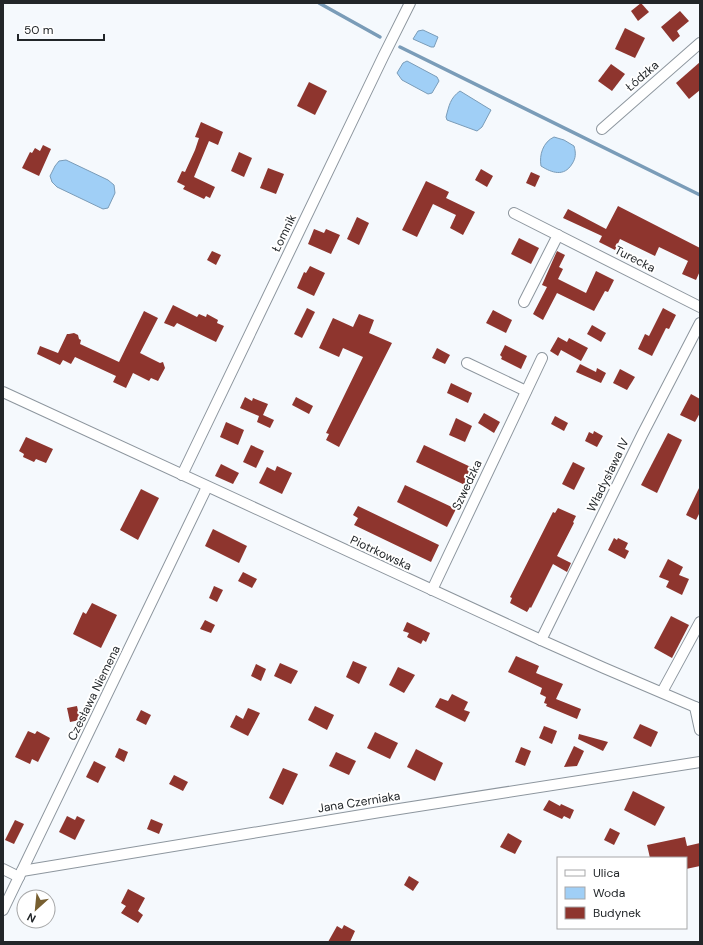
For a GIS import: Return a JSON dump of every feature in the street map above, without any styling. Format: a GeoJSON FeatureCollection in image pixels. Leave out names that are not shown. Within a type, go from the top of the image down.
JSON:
{"type":"FeatureCollection","features":[{"type":"Feature","properties":{"kind":"street","name":"Łomnik"},"geometry":{"type":"LineString","coordinates":[[182,475],[410,3]]}},
{"type":"Feature","properties":{"kind":"street","name":"Łódzka"},"geometry":{"type":"LineString","coordinates":[[602,129],[700,43]]}},
{"type":"Feature","properties":{"kind":"street","name":"Turecka"},"geometry":{"type":"LineString","coordinates":[[514,213],[700,307]]}},
{"type":"Feature","properties":{"kind":"street"},"geometry":{"type":"LineString","coordinates":[[524,302],[558,235]]}},
{"type":"Feature","properties":{"kind":"street","name":"Władysława IV"},"geometry":{"type":"LineString","coordinates":[[541,640],[700,323]]}},
{"type":"Feature","properties":{"kind":"street","name":"Szwedzka"},"geometry":{"type":"LineString","coordinates":[[432,590],[542,358]]}},
{"type":"Feature","properties":{"kind":"street"},"geometry":{"type":"LineString","coordinates":[[467,363],[526,391]]}},
{"type":"Feature","properties":{"kind":"street","name":"Piotrkowska"},"geometry":{"type":"LineString","coordinates":[[3,392],[541,640],[698,708]]}},
{"type":"Feature","properties":{"kind":"street","name":"Czesława Niemena"},"geometry":{"type":"LineString","coordinates":[[3,910],[207,487]]}},
{"type":"Feature","properties":{"kind":"street"},"geometry":{"type":"LineString","coordinates":[[662,692],[700,622]]}},
{"type":"Feature","properties":{"kind":"street"},"geometry":{"type":"LineString","coordinates":[[698,708],[700,730]]}},
{"type":"Feature","properties":{"kind":"street","name":"Jana Czerniaka"},"geometry":{"type":"LineString","coordinates":[[21,874],[380,812],[700,762]]}},
{"type":"Feature","properties":{"kind":"street"},"geometry":{"type":"LineString","coordinates":[[3,869],[21,874]]}},
{"type":"Feature","properties":{"kind":"water"},"geometry":{"type":"Polygon","coordinates":[[[423,30],[438,37],[434,47],[413,39],[418,31],[423,30]]]}},
{"type":"Feature","properties":{"kind":"water"},"geometry":{"type":"Polygon","coordinates":[[[407,61],[437,77],[439,81],[432,93],[428,94],[402,80],[397,73],[403,63],[407,61]]]}},
{"type":"Feature","properties":{"kind":"water"},"geometry":{"type":"Polygon","coordinates":[[[460,91],[491,110],[482,127],[477,131],[447,120],[446,117],[450,102],[460,91]]]}},
{"type":"Feature","properties":{"kind":"water"},"geometry":{"type":"Polygon","coordinates":[[[554,137],[564,140],[574,146],[575,149],[573,162],[569,168],[562,172],[554,172],[541,166],[541,153],[547,142],[554,137]]]}},
{"type":"Feature","properties":{"kind":"water"},"geometry":{"type":"Polygon","coordinates":[[[66,160],[108,180],[114,185],[115,193],[108,208],[103,209],[57,187],[52,182],[50,176],[55,166],[59,161],[66,160]]]}},
{"type":"Feature","properties":{"kind":"building"},"geometry":{"type":"Polygon","coordinates":[[[641,3],[649,12],[638,21],[631,11],[641,3]]]}},
{"type":"Feature","properties":{"kind":"building"},"geometry":{"type":"Polygon","coordinates":[[[680,11],[689,21],[677,31],[680,36],[673,42],[661,27],[680,11]]]}},
{"type":"Feature","properties":{"kind":"building"},"geometry":{"type":"Polygon","coordinates":[[[625,28],[645,38],[635,58],[615,49],[625,28]]]}},
{"type":"Feature","properties":{"kind":"building"},"geometry":{"type":"Polygon","coordinates":[[[700,62],[700,90],[689,99],[676,83],[700,62]]]}},
{"type":"Feature","properties":{"kind":"building"},"geometry":{"type":"Polygon","coordinates":[[[611,64],[625,74],[612,91],[598,81],[611,64]]]}},
{"type":"Feature","properties":{"kind":"building"},"geometry":{"type":"Polygon","coordinates":[[[309,82],[327,91],[315,115],[297,106],[309,82]]]}},
{"type":"Feature","properties":{"kind":"building"},"geometry":{"type":"Polygon","coordinates":[[[201,122],[223,132],[218,145],[209,141],[194,177],[215,187],[210,198],[206,196],[204,199],[183,189],[185,186],[177,182],[182,171],[185,172],[195,150],[199,138],[195,137],[201,122]]]}},
{"type":"Feature","properties":{"kind":"building"},"geometry":{"type":"Polygon","coordinates":[[[43,145],[51,149],[39,176],[22,168],[30,152],[32,153],[35,148],[40,151],[43,145]]]}},
{"type":"Feature","properties":{"kind":"building"},"geometry":{"type":"Polygon","coordinates":[[[239,152],[252,158],[244,177],[231,171],[239,152]]]}},
{"type":"Feature","properties":{"kind":"building"},"geometry":{"type":"Polygon","coordinates":[[[268,168],[284,174],[276,194],[260,188],[268,168]]]}},
{"type":"Feature","properties":{"kind":"building"},"geometry":{"type":"Polygon","coordinates":[[[481,169],[493,176],[487,187],[475,180],[481,169]]]}},
{"type":"Feature","properties":{"kind":"building"},"geometry":{"type":"Polygon","coordinates":[[[531,172],[540,176],[535,187],[526,183],[531,172]]]}},
{"type":"Feature","properties":{"kind":"building"},"geometry":{"type":"Polygon","coordinates":[[[426,181],[449,192],[446,198],[475,212],[463,235],[450,228],[456,215],[433,204],[417,237],[402,230],[426,181]]]}},
{"type":"Feature","properties":{"kind":"building"},"geometry":{"type":"Polygon","coordinates":[[[618,206],[700,248],[700,271],[696,280],[682,274],[688,261],[659,247],[655,256],[620,239],[615,250],[599,242],[602,236],[563,218],[568,209],[606,229],[618,206]]]}},
{"type":"Feature","properties":{"kind":"building"},"geometry":{"type":"Polygon","coordinates":[[[357,217],[369,223],[359,245],[347,239],[357,217]]]}},
{"type":"Feature","properties":{"kind":"building"},"geometry":{"type":"Polygon","coordinates":[[[314,229],[324,233],[326,229],[340,235],[331,254],[308,244],[314,229]]]}},
{"type":"Feature","properties":{"kind":"building"},"geometry":{"type":"Polygon","coordinates":[[[519,238],[539,248],[531,264],[511,254],[519,238]]]}},
{"type":"Feature","properties":{"kind":"building"},"geometry":{"type":"Polygon","coordinates":[[[212,251],[221,255],[216,265],[207,260],[212,251]]]}},
{"type":"Feature","properties":{"kind":"building"},"geometry":{"type":"Polygon","coordinates":[[[557,251],[565,255],[559,267],[563,269],[558,279],[586,293],[596,271],[614,280],[608,292],[605,291],[594,311],[557,293],[543,320],[533,314],[547,287],[542,285],[557,251]]]}},
{"type":"Feature","properties":{"kind":"building"},"geometry":{"type":"Polygon","coordinates":[[[310,266],[325,273],[314,296],[297,288],[304,272],[306,273],[310,266]]]}},
{"type":"Feature","properties":{"kind":"building"},"geometry":{"type":"Polygon","coordinates":[[[173,305],[197,317],[199,314],[206,317],[207,314],[218,320],[217,323],[224,326],[216,342],[177,323],[174,327],[164,323],[173,305]]]}},
{"type":"Feature","properties":{"kind":"building"},"geometry":{"type":"Polygon","coordinates":[[[307,308],[315,312],[302,338],[294,334],[307,308]]]}},
{"type":"Feature","properties":{"kind":"building"},"geometry":{"type":"Polygon","coordinates":[[[663,308],[676,315],[669,329],[666,328],[652,356],[638,349],[645,334],[649,336],[663,308]]]}},
{"type":"Feature","properties":{"kind":"building"},"geometry":{"type":"Polygon","coordinates":[[[493,310],[512,320],[506,333],[486,323],[493,310]]]}},
{"type":"Feature","properties":{"kind":"building"},"geometry":{"type":"Polygon","coordinates":[[[144,311],[158,318],[140,353],[160,363],[163,362],[165,368],[158,381],[151,378],[149,381],[133,373],[126,388],[113,382],[116,376],[75,357],[71,364],[63,360],[60,365],[37,354],[40,346],[58,353],[67,334],[74,333],[78,335],[79,339],[81,340],[80,344],[119,362],[144,311]]]}},
{"type":"Feature","properties":{"kind":"building"},"geometry":{"type":"Polygon","coordinates":[[[359,314],[374,320],[369,333],[392,343],[339,447],[326,440],[329,434],[326,433],[363,357],[343,348],[339,357],[319,348],[333,318],[353,327],[359,314]]]}},
{"type":"Feature","properties":{"kind":"building"},"geometry":{"type":"Polygon","coordinates":[[[592,325],[606,333],[601,342],[587,334],[592,325]]]}},
{"type":"Feature","properties":{"kind":"building"},"geometry":{"type":"Polygon","coordinates":[[[558,337],[567,342],[569,338],[588,348],[581,361],[561,350],[558,356],[550,351],[558,337]]]}},
{"type":"Feature","properties":{"kind":"building"},"geometry":{"type":"Polygon","coordinates":[[[505,345],[527,356],[521,369],[501,359],[502,357],[500,355],[505,345]]]}},
{"type":"Feature","properties":{"kind":"building"},"geometry":{"type":"Polygon","coordinates":[[[437,348],[450,355],[445,364],[432,358],[437,348]]]}},
{"type":"Feature","properties":{"kind":"building"},"geometry":{"type":"Polygon","coordinates":[[[580,364],[596,372],[597,368],[606,373],[601,383],[576,372],[580,364]]]}},
{"type":"Feature","properties":{"kind":"building"},"geometry":{"type":"Polygon","coordinates":[[[620,369],[635,377],[627,390],[613,383],[620,369]]]}},
{"type":"Feature","properties":{"kind":"building"},"geometry":{"type":"Polygon","coordinates":[[[451,383],[472,393],[468,403],[447,393],[451,383]]]}},
{"type":"Feature","properties":{"kind":"building"},"geometry":{"type":"Polygon","coordinates":[[[691,394],[700,399],[700,413],[695,422],[680,415],[691,394]]]}},
{"type":"Feature","properties":{"kind":"building"},"geometry":{"type":"Polygon","coordinates":[[[245,397],[252,401],[253,398],[268,404],[263,415],[274,420],[270,428],[257,422],[259,416],[240,408],[245,397]]]}},
{"type":"Feature","properties":{"kind":"building"},"geometry":{"type":"Polygon","coordinates":[[[296,397],[313,406],[309,414],[292,405],[296,397]]]}},
{"type":"Feature","properties":{"kind":"building"},"geometry":{"type":"Polygon","coordinates":[[[484,413],[500,422],[494,433],[478,423],[484,413]]]}},
{"type":"Feature","properties":{"kind":"building"},"geometry":{"type":"Polygon","coordinates":[[[555,416],[568,423],[564,431],[551,424],[555,416]]]}},
{"type":"Feature","properties":{"kind":"building"},"geometry":{"type":"Polygon","coordinates":[[[456,418],[472,426],[465,442],[449,435],[456,418]]]}},
{"type":"Feature","properties":{"kind":"building"},"geometry":{"type":"Polygon","coordinates":[[[226,422],[244,430],[238,445],[220,437],[226,422]]]}},
{"type":"Feature","properties":{"kind":"building"},"geometry":{"type":"Polygon","coordinates":[[[594,431],[603,436],[597,447],[585,441],[589,432],[593,434],[594,431]]]}},
{"type":"Feature","properties":{"kind":"building"},"geometry":{"type":"Polygon","coordinates":[[[668,433],[682,440],[657,493],[641,485],[668,433]]]}},
{"type":"Feature","properties":{"kind":"building"},"geometry":{"type":"Polygon","coordinates":[[[26,437],[53,449],[46,463],[36,459],[34,462],[23,457],[24,454],[19,451],[26,437]]]}},
{"type":"Feature","properties":{"kind":"building"},"geometry":{"type":"Polygon","coordinates":[[[251,445],[264,451],[256,468],[243,462],[251,445]]]}},
{"type":"Feature","properties":{"kind":"building"},"geometry":{"type":"Polygon","coordinates":[[[424,445],[475,469],[467,486],[416,462],[424,445]]]}},
{"type":"Feature","properties":{"kind":"building"},"geometry":{"type":"Polygon","coordinates":[[[573,462],[585,468],[574,490],[562,484],[573,462]]]}},
{"type":"Feature","properties":{"kind":"building"},"geometry":{"type":"Polygon","coordinates":[[[221,464],[239,473],[233,484],[215,476],[221,464]]]}},
{"type":"Feature","properties":{"kind":"building"},"geometry":{"type":"Polygon","coordinates":[[[277,466],[292,473],[282,494],[259,483],[267,467],[275,471],[277,466]]]}},
{"type":"Feature","properties":{"kind":"building"},"geometry":{"type":"Polygon","coordinates":[[[405,485],[456,509],[447,527],[397,502],[405,485]]]}},
{"type":"Feature","properties":{"kind":"building"},"geometry":{"type":"Polygon","coordinates":[[[700,486],[700,512],[696,520],[686,515],[700,486]]]}},
{"type":"Feature","properties":{"kind":"building"},"geometry":{"type":"Polygon","coordinates":[[[141,489],[159,498],[138,540],[120,530],[141,489]]]}},
{"type":"Feature","properties":{"kind":"building"},"geometry":{"type":"Polygon","coordinates":[[[358,506],[439,545],[431,562],[354,525],[358,518],[353,515],[358,506]]]}},
{"type":"Feature","properties":{"kind":"building"},"geometry":{"type":"Polygon","coordinates":[[[558,508],[576,516],[557,556],[571,563],[567,572],[553,564],[531,608],[530,607],[527,612],[510,603],[512,598],[510,597],[553,512],[555,513],[558,508]]]}},
{"type":"Feature","properties":{"kind":"building"},"geometry":{"type":"Polygon","coordinates":[[[213,529],[247,546],[239,563],[205,546],[213,529]]]}},
{"type":"Feature","properties":{"kind":"building"},"geometry":{"type":"Polygon","coordinates":[[[614,538],[617,540],[618,538],[628,543],[625,549],[629,551],[625,559],[608,550],[614,538]]]}},
{"type":"Feature","properties":{"kind":"building"},"geometry":{"type":"Polygon","coordinates":[[[668,559],[683,567],[679,575],[689,579],[682,595],[666,587],[669,581],[659,577],[668,559]]]}},
{"type":"Feature","properties":{"kind":"building"},"geometry":{"type":"Polygon","coordinates":[[[243,572],[257,579],[252,588],[238,581],[243,572]]]}},
{"type":"Feature","properties":{"kind":"building"},"geometry":{"type":"Polygon","coordinates":[[[214,586],[223,590],[217,602],[209,598],[214,586]]]}},
{"type":"Feature","properties":{"kind":"building"},"geometry":{"type":"Polygon","coordinates":[[[92,603],[117,615],[101,648],[73,634],[83,612],[86,614],[92,603]]]}},
{"type":"Feature","properties":{"kind":"building"},"geometry":{"type":"Polygon","coordinates":[[[671,616],[689,625],[672,658],[654,648],[671,616]]]}},
{"type":"Feature","properties":{"kind":"building"},"geometry":{"type":"Polygon","coordinates":[[[205,620],[215,625],[211,633],[200,629],[205,620]]]}},
{"type":"Feature","properties":{"kind":"building"},"geometry":{"type":"Polygon","coordinates":[[[407,622],[430,633],[426,642],[423,640],[421,644],[407,637],[409,633],[403,631],[407,622]]]}},
{"type":"Feature","properties":{"kind":"building"},"geometry":{"type":"Polygon","coordinates":[[[516,656],[539,666],[536,673],[563,684],[556,699],[581,709],[577,719],[546,706],[547,704],[544,703],[546,697],[540,694],[542,688],[508,672],[516,656]]]}},
{"type":"Feature","properties":{"kind":"building"},"geometry":{"type":"Polygon","coordinates":[[[353,661],[367,667],[359,684],[346,677],[353,661]]]}},
{"type":"Feature","properties":{"kind":"building"},"geometry":{"type":"Polygon","coordinates":[[[280,663],[298,671],[291,684],[274,676],[280,663]]]}},
{"type":"Feature","properties":{"kind":"building"},"geometry":{"type":"Polygon","coordinates":[[[256,664],[266,669],[261,681],[251,676],[256,664]]]}},
{"type":"Feature","properties":{"kind":"building"},"geometry":{"type":"Polygon","coordinates":[[[398,667],[415,675],[404,693],[389,685],[398,667]]]}},
{"type":"Feature","properties":{"kind":"building"},"geometry":{"type":"Polygon","coordinates":[[[452,694],[468,702],[464,710],[470,712],[465,722],[435,707],[440,698],[448,701],[452,694]]]}},
{"type":"Feature","properties":{"kind":"building"},"geometry":{"type":"Polygon","coordinates":[[[77,706],[80,720],[70,722],[67,708],[77,706]]]}},
{"type":"Feature","properties":{"kind":"building"},"geometry":{"type":"Polygon","coordinates":[[[315,706],[334,715],[327,730],[308,720],[315,706]]]}},
{"type":"Feature","properties":{"kind":"building"},"geometry":{"type":"Polygon","coordinates":[[[248,708],[260,713],[248,736],[230,727],[236,715],[243,719],[248,708]]]}},
{"type":"Feature","properties":{"kind":"building"},"geometry":{"type":"Polygon","coordinates":[[[141,710],[151,715],[146,725],[136,720],[141,710]]]}},
{"type":"Feature","properties":{"kind":"building"},"geometry":{"type":"Polygon","coordinates":[[[640,724],[658,732],[651,747],[633,738],[640,724]]]}},
{"type":"Feature","properties":{"kind":"building"},"geometry":{"type":"Polygon","coordinates":[[[544,726],[557,731],[552,744],[539,738],[544,726]]]}},
{"type":"Feature","properties":{"kind":"building"},"geometry":{"type":"Polygon","coordinates":[[[28,731],[35,734],[37,731],[50,738],[38,762],[32,759],[30,764],[15,757],[28,731]]]}},
{"type":"Feature","properties":{"kind":"building"},"geometry":{"type":"Polygon","coordinates":[[[375,732],[398,743],[390,759],[367,748],[375,732]]]}},
{"type":"Feature","properties":{"kind":"building"},"geometry":{"type":"Polygon","coordinates":[[[579,734],[608,742],[603,751],[578,739],[579,734]]]}},
{"type":"Feature","properties":{"kind":"building"},"geometry":{"type":"Polygon","coordinates":[[[574,746],[584,751],[577,766],[564,767],[574,746]]]}},
{"type":"Feature","properties":{"kind":"building"},"geometry":{"type":"Polygon","coordinates":[[[521,747],[531,751],[525,766],[515,762],[521,747]]]}},
{"type":"Feature","properties":{"kind":"building"},"geometry":{"type":"Polygon","coordinates":[[[119,748],[128,752],[124,762],[115,757],[119,748]]]}},
{"type":"Feature","properties":{"kind":"building"},"geometry":{"type":"Polygon","coordinates":[[[416,749],[443,763],[435,781],[407,767],[416,749]]]}},
{"type":"Feature","properties":{"kind":"building"},"geometry":{"type":"Polygon","coordinates":[[[336,752],[356,761],[349,775],[329,766],[336,752]]]}},
{"type":"Feature","properties":{"kind":"building"},"geometry":{"type":"Polygon","coordinates":[[[94,761],[106,767],[98,783],[86,777],[94,761]]]}},
{"type":"Feature","properties":{"kind":"building"},"geometry":{"type":"Polygon","coordinates":[[[283,768],[298,774],[283,805],[269,798],[283,768]]]}},
{"type":"Feature","properties":{"kind":"building"},"geometry":{"type":"Polygon","coordinates":[[[174,775],[188,782],[183,791],[169,784],[174,775]]]}},
{"type":"Feature","properties":{"kind":"building"},"geometry":{"type":"Polygon","coordinates":[[[633,791],[665,807],[655,826],[624,810],[633,791]]]}},
{"type":"Feature","properties":{"kind":"building"},"geometry":{"type":"Polygon","coordinates":[[[549,800],[560,806],[561,804],[574,810],[570,819],[564,816],[562,819],[543,810],[549,800]]]}},
{"type":"Feature","properties":{"kind":"building"},"geometry":{"type":"Polygon","coordinates":[[[67,816],[75,820],[77,816],[85,820],[75,840],[59,832],[67,816]]]}},
{"type":"Feature","properties":{"kind":"building"},"geometry":{"type":"Polygon","coordinates":[[[151,819],[163,824],[159,834],[147,829],[151,819]]]}},
{"type":"Feature","properties":{"kind":"building"},"geometry":{"type":"Polygon","coordinates":[[[15,820],[24,824],[14,844],[5,840],[15,820]]]}},
{"type":"Feature","properties":{"kind":"building"},"geometry":{"type":"Polygon","coordinates":[[[610,828],[620,833],[614,845],[604,840],[610,828]]]}},
{"type":"Feature","properties":{"kind":"building"},"geometry":{"type":"Polygon","coordinates":[[[508,833],[522,841],[515,854],[500,847],[508,833]]]}},
{"type":"Feature","properties":{"kind":"building"},"geometry":{"type":"Polygon","coordinates":[[[685,837],[687,846],[700,843],[700,866],[687,869],[687,857],[650,857],[647,845],[685,837]]]}},
{"type":"Feature","properties":{"kind":"building"},"geometry":{"type":"Polygon","coordinates":[[[409,876],[419,882],[413,891],[404,885],[409,876]]]}},
{"type":"Feature","properties":{"kind":"building"},"geometry":{"type":"Polygon","coordinates":[[[128,889],[145,898],[138,911],[143,915],[138,923],[121,913],[126,906],[121,903],[128,889]]]}},
{"type":"Feature","properties":{"kind":"building"},"geometry":{"type":"Polygon","coordinates":[[[344,925],[355,931],[350,942],[328,942],[337,926],[342,929],[344,925]]]}},
{"type":"Feature","properties":{"kind":"waterway"},"geometry":{"type":"LineString","coordinates":[[319,3],[380,37]]}},
{"type":"Feature","properties":{"kind":"waterway"},"geometry":{"type":"LineString","coordinates":[[400,47],[700,195]]}}]}
